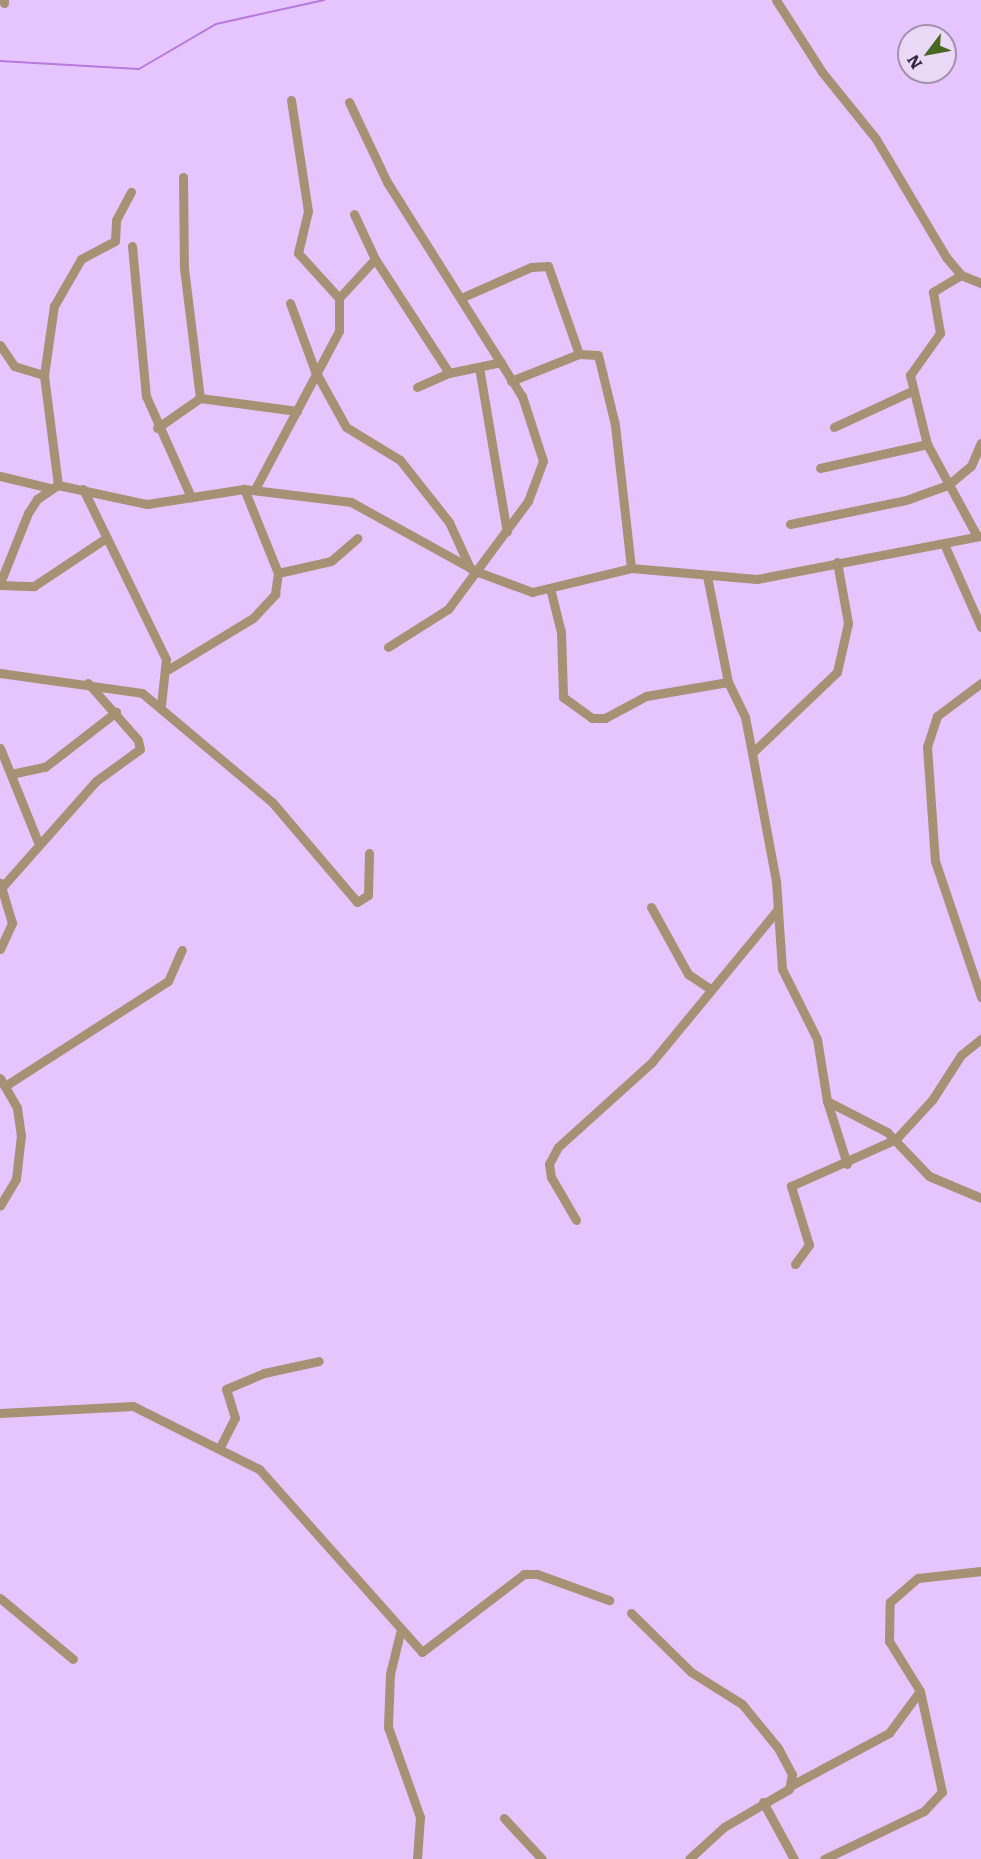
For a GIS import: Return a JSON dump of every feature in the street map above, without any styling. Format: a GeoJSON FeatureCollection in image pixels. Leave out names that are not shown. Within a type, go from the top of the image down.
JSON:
{"type":"FeatureCollection","features":[{"type":"Feature","properties":{"kind":"street"},"geometry":{"type":"LineString","coordinates":[[776,0],[822,72],[876,139],[961,274],[981,283]]}},
{"type":"Feature","properties":{"kind":"street"},"geometry":{"type":"LineString","coordinates":[[255,489],[297,411],[315,371],[339,331],[339,298],[298,253],[308,211],[291,100]]}},
{"type":"Feature","properties":{"kind":"street"},"geometry":{"type":"LineString","coordinates":[[349,102],[387,182],[463,297],[511,381],[538,436],[543,461],[528,501],[507,532],[474,570],[438,618],[388,647]]}},
{"type":"Feature","properties":{"kind":"street"},"geometry":{"type":"LineString","coordinates":[[183,177],[184,268],[200,398]]}},
{"type":"Feature","properties":{"kind":"street"},"geometry":{"type":"LineString","coordinates":[[103,540],[34,586],[0,584],[28,513],[54,486],[44,375],[48,331],[62,288],[86,254],[115,241],[116,220],[131,192]]}},
{"type":"Feature","properties":{"kind":"street"},"geometry":{"type":"LineString","coordinates":[[354,214],[375,259],[449,373]]}},
{"type":"Feature","properties":{"kind":"street"},"geometry":{"type":"LineString","coordinates":[[132,246],[146,396],[157,428],[191,497]]}},
{"type":"Feature","properties":{"kind":"street"},"geometry":{"type":"LineString","coordinates":[[339,298],[375,259]]}},
{"type":"Feature","properties":{"kind":"street"},"geometry":{"type":"LineString","coordinates":[[463,297],[531,267],[548,266],[579,354]]}},
{"type":"Feature","properties":{"kind":"street"},"geometry":{"type":"LineString","coordinates":[[0,476],[83,489],[147,504],[255,489],[364,507],[474,570],[520,590],[551,592],[631,568],[757,579],[979,536],[948,485],[927,444],[912,391],[912,366],[940,333],[930,297],[961,274]]}},
{"type":"Feature","properties":{"kind":"street"},"geometry":{"type":"LineString","coordinates":[[290,303],[315,371],[352,433],[390,451],[442,513],[474,570]]}},
{"type":"Feature","properties":{"kind":"street"},"geometry":{"type":"LineString","coordinates":[[0,345],[14,366],[44,375]]}},
{"type":"Feature","properties":{"kind":"street"},"geometry":{"type":"LineString","coordinates":[[511,381],[579,354],[595,353],[603,367],[631,568]]}},
{"type":"Feature","properties":{"kind":"street"},"geometry":{"type":"LineString","coordinates":[[417,387],[449,373],[501,363]]}},
{"type":"Feature","properties":{"kind":"street"},"geometry":{"type":"LineString","coordinates":[[479,367],[507,532]]}},
{"type":"Feature","properties":{"kind":"street"},"geometry":{"type":"LineString","coordinates":[[834,427],[912,391]]}},
{"type":"Feature","properties":{"kind":"street"},"geometry":{"type":"LineString","coordinates":[[157,428],[200,398],[297,411]]}},
{"type":"Feature","properties":{"kind":"street"},"geometry":{"type":"LineString","coordinates":[[790,524],[906,500],[948,485],[971,466],[981,443]]}},
{"type":"Feature","properties":{"kind":"street"},"geometry":{"type":"LineString","coordinates":[[820,468],[927,444]]}},
{"type":"Feature","properties":{"kind":"street"},"geometry":{"type":"LineString","coordinates":[[83,489],[103,540],[169,669],[161,705]]}},
{"type":"Feature","properties":{"kind":"street"},"geometry":{"type":"LineString","coordinates":[[169,669],[253,618],[275,594],[278,573],[244,489]]}},
{"type":"Feature","properties":{"kind":"street"},"geometry":{"type":"LineString","coordinates":[[278,573],[331,561],[357,538]]}},
{"type":"Feature","properties":{"kind":"street"},"geometry":{"type":"LineString","coordinates":[[944,543],[981,627]]}},
{"type":"Feature","properties":{"kind":"street"},"geometry":{"type":"LineString","coordinates":[[752,753],[837,672],[848,622],[837,562]]}},
{"type":"Feature","properties":{"kind":"street"},"geometry":{"type":"LineString","coordinates":[[707,576],[728,682],[745,717],[752,753],[778,909],[782,969],[817,1039],[827,1101],[847,1164]]}},
{"type":"Feature","properties":{"kind":"street"},"geometry":{"type":"LineString","coordinates":[[551,592],[561,632],[563,697],[592,718],[604,718],[646,696],[728,682]]}},
{"type":"Feature","properties":{"kind":"street"},"geometry":{"type":"LineString","coordinates":[[0,673],[124,687],[161,705],[272,802],[357,902],[368,895],[369,853]]}},
{"type":"Feature","properties":{"kind":"street"},"geometry":{"type":"LineString","coordinates":[[0,950],[12,923],[2,884],[96,781],[138,752],[138,740],[116,712],[88,683]]}},
{"type":"Feature","properties":{"kind":"street"},"geometry":{"type":"LineString","coordinates":[[981,683],[937,716],[927,747],[935,861],[981,996]]}},
{"type":"Feature","properties":{"kind":"street"},"geometry":{"type":"LineString","coordinates":[[11,774],[45,767],[116,712]]}},
{"type":"Feature","properties":{"kind":"street"},"geometry":{"type":"LineString","coordinates":[[0,748],[38,842]]}},
{"type":"Feature","properties":{"kind":"street"},"geometry":{"type":"LineString","coordinates":[[651,907],[688,974],[710,989]]}},
{"type":"Feature","properties":{"kind":"street"},"geometry":{"type":"LineString","coordinates":[[576,1220],[551,1178],[549,1164],[558,1147],[645,1070],[778,909]]}},
{"type":"Feature","properties":{"kind":"street"},"geometry":{"type":"LineString","coordinates":[[0,1206],[16,1179],[21,1135],[17,1108],[2,1082],[168,981],[182,950]]}},
{"type":"Feature","properties":{"kind":"street"},"geometry":{"type":"LineString","coordinates":[[795,1264],[809,1245],[791,1186],[847,1164],[896,1139],[932,1100],[961,1055],[981,1039]]}},
{"type":"Feature","properties":{"kind":"street"},"geometry":{"type":"LineString","coordinates":[[827,1101],[896,1139],[929,1176],[981,1198]]}},
{"type":"Feature","properties":{"kind":"street"},"geometry":{"type":"LineString","coordinates":[[219,1447],[235,1418],[226,1389],[264,1373],[320,1361]]}},
{"type":"Feature","properties":{"kind":"street"},"geometry":{"type":"LineString","coordinates":[[0,1413],[133,1406],[219,1447],[266,1475],[293,1514],[400,1634],[428,1652],[524,1574],[537,1574],[609,1600]]}},
{"type":"Feature","properties":{"kind":"street"},"geometry":{"type":"LineString","coordinates":[[824,1859],[924,1811],[942,1792],[920,1691],[888,1641],[895,1593],[929,1575],[981,1571]]}},
{"type":"Feature","properties":{"kind":"street"},"geometry":{"type":"LineString","coordinates":[[0,1598],[73,1659]]}},
{"type":"Feature","properties":{"kind":"street"},"geometry":{"type":"LineString","coordinates":[[631,1613],[691,1672],[751,1714],[783,1755],[792,1785]]}},
{"type":"Feature","properties":{"kind":"street"},"geometry":{"type":"LineString","coordinates":[[400,1634],[391,1664],[388,1727],[420,1817],[417,1859]]}},
{"type":"Feature","properties":{"kind":"street"},"geometry":{"type":"LineString","coordinates":[[689,1859],[763,1802],[889,1733],[920,1691]]}},
{"type":"Feature","properties":{"kind":"street"},"geometry":{"type":"LineString","coordinates":[[763,1802],[794,1859]]}},
{"type":"Feature","properties":{"kind":"street"},"geometry":{"type":"LineString","coordinates":[[504,1818],[542,1859]]}},
{"type":"Feature","properties":{"kind":"waterway"},"geometry":{"type":"LineString","coordinates":[[0,61],[139,69],[216,24],[324,0]]}}]}
